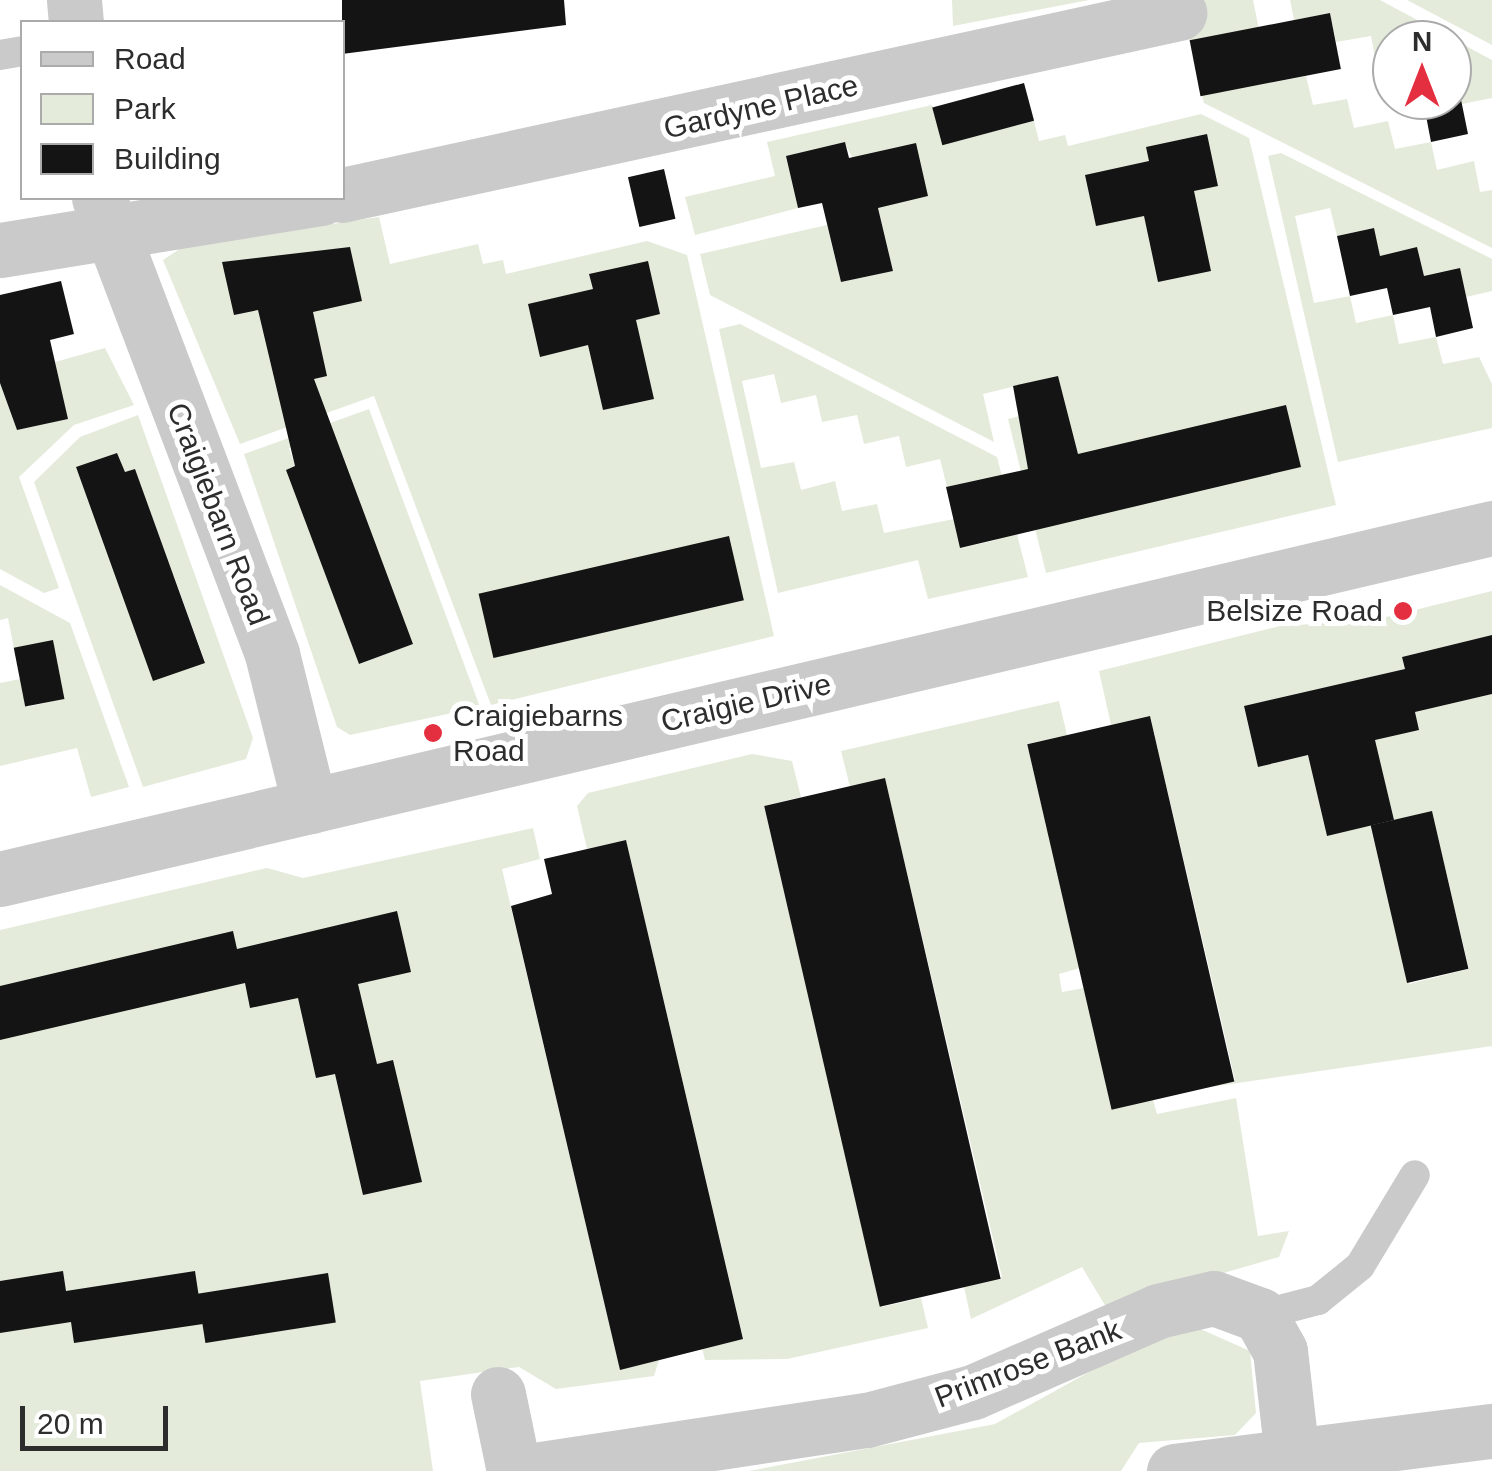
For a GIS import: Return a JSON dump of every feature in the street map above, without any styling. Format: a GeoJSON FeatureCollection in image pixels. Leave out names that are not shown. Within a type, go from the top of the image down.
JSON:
{"type":"FeatureCollection","features":[{"type":"Feature","properties":{"kind":"street","name":"Gardyne Place"},"geometry":{"type":"LineString","coordinates":[[345,194],[1179,13]]}},
{"type":"Feature","properties":{"kind":"street"},"geometry":{"type":"LineString","coordinates":[[0,250],[102,213],[293,200]]}},
{"type":"Feature","properties":{"kind":"street","name":"Craigiebarn Road"},"geometry":{"type":"LineString","coordinates":[[102,213],[272,654],[310,806]]}},
{"type":"Feature","properties":{"kind":"street","name":"Craigie Drive"},"geometry":{"type":"LineString","coordinates":[[0,878],[1492,528]]}},
{"type":"Feature","properties":{"kind":"street","name":"Primrose Bank"},"geometry":{"type":"LineString","coordinates":[[528,1471],[866,1420],[973,1392],[1214,1298],[1260,1315]]}},
{"type":"Feature","properties":{"kind":"street"},"geometry":{"type":"LineString","coordinates":[[1260,1315],[1280,1352],[1292,1456]]}},
{"type":"Feature","properties":{"kind":"street"},"geometry":{"type":"LineString","coordinates":[[498,1394],[514,1471]]}},
{"type":"Feature","properties":{"kind":"street"},"geometry":{"type":"LineString","coordinates":[[1174,1471],[1492,1430]]}},
{"type":"Feature","properties":{"kind":"lane"},"geometry":{"type":"LineString","coordinates":[[1260,1315],[1318,1300],[1360,1266],[1415,1175]]}},
{"type":"Feature","properties":{"kind":"green space"},"geometry":{"type":"Polygon","coordinates":[[[952,0],[1089,0],[953,26],[952,0]]]}},
{"type":"Feature","properties":{"kind":"green space"},"geometry":{"type":"Polygon","coordinates":[[[1180,0],[1253,0],[1270,83],[1306,76],[1313,105],[1347,99],[1354,128],[1388,121],[1395,149],[1431,142],[1437,170],[1474,161],[1480,192],[1492,190],[1492,248],[1204,103],[1199,84],[1211,81],[1226,38],[1191,47],[1180,0]]]}},
{"type":"Feature","properties":{"kind":"green space"},"geometry":{"type":"Polygon","coordinates":[[[1290,0],[1380,0],[1417,20],[1372,20],[1372,41],[1371,36],[1336,42],[1330,13],[1294,20],[1290,0]]]}},
{"type":"Feature","properties":{"kind":"green space"},"geometry":{"type":"Polygon","coordinates":[[[1407,0],[1492,0],[1492,45],[1472,34],[1472,20],[1445,20],[1407,0]]]}},
{"type":"Feature","properties":{"kind":"green space"},"geometry":{"type":"Polygon","coordinates":[[[1472,49],[1492,60],[1492,98],[1472,102],[1472,49]]]}},
{"type":"Feature","properties":{"kind":"green space"},"geometry":{"type":"Polygon","coordinates":[[[932,105],[942,144],[1034,121],[1039,141],[1065,135],[1068,146],[1201,114],[1249,138],[1336,505],[1046,573],[1008,419],[1065,405],[1058,376],[983,394],[994,442],[710,295],[700,254],[827,225],[841,282],[893,271],[878,208],[845,143],[787,156],[798,208],[695,235],[685,197],[775,176],[767,142],[932,105]]]}},
{"type":"Feature","properties":{"kind":"green space"},"geometry":{"type":"Polygon","coordinates":[[[1281,153],[1492,259],[1492,291],[1466,297],[1424,276],[1417,248],[1380,256],[1373,228],[1337,236],[1330,208],[1295,216],[1314,303],[1350,296],[1356,323],[1393,315],[1399,344],[1436,337],[1443,364],[1479,357],[1492,384],[1492,428],[1338,462],[1268,156],[1281,153]]]}},
{"type":"Feature","properties":{"kind":"green space"},"geometry":{"type":"Polygon","coordinates":[[[379,217],[390,264],[478,244],[483,264],[503,260],[506,274],[647,241],[687,255],[774,636],[491,705],[374,396],[240,444],[163,260],[184,246],[379,217]]]}},
{"type":"Feature","properties":{"kind":"green space"},"geometry":{"type":"Polygon","coordinates":[[[740,324],[997,457],[1028,577],[928,599],[918,560],[778,593],[719,329],[740,324]],[[774,374],[742,381],[761,468],[794,462],[801,490],[835,481],[842,511],[877,504],[884,533],[954,519],[961,548],[996,540],[983,479],[947,487],[940,459],[906,467],[899,436],[864,444],[857,415],[822,422],[816,395],[781,403],[774,374]]]}},
{"type":"Feature","properties":{"kind":"green space"},"geometry":{"type":"Polygon","coordinates":[[[105,348],[134,405],[74,425],[19,477],[59,588],[44,593],[0,569],[0,383],[17,430],[67,419],[55,362],[105,348]]]}},
{"type":"Feature","properties":{"kind":"green space"},"geometry":{"type":"Polygon","coordinates":[[[369,409],[480,707],[350,735],[337,727],[244,454],[369,409]],[[333,432],[289,448],[295,466],[287,470],[360,664],[412,644],[333,432]]]}},
{"type":"Feature","properties":{"kind":"green space"},"geometry":{"type":"Polygon","coordinates":[[[138,415],[253,738],[246,759],[143,787],[34,482],[80,437],[138,415]],[[117,453],[76,468],[205,662],[174,576],[156,559],[166,555],[135,470],[125,472],[117,453]]]}},
{"type":"Feature","properties":{"kind":"green space"},"geometry":{"type":"Polygon","coordinates":[[[0,585],[70,623],[129,787],[91,797],[77,748],[0,766],[0,683],[20,679],[27,707],[64,699],[53,641],[14,649],[8,618],[0,620],[0,585]]]}},
{"type":"Feature","properties":{"kind":"green space"},"geometry":{"type":"Polygon","coordinates":[[[1492,591],[1492,635],[1402,657],[1405,669],[1244,707],[1258,767],[1330,750],[1312,771],[1327,836],[1370,825],[1409,984],[1469,969],[1432,812],[1394,821],[1378,755],[1353,744],[1418,730],[1415,712],[1492,694],[1492,1046],[1197,1089],[1235,1080],[1207,959],[1150,716],[1111,725],[1099,671],[1280,626],[1374,620],[1492,591]]]}},
{"type":"Feature","properties":{"kind":"green space"},"geometry":{"type":"Polygon","coordinates":[[[1059,701],[1067,735],[1027,744],[1080,968],[1059,974],[1062,992],[1084,988],[1113,1109],[1153,1100],[1157,1114],[1236,1098],[1258,1236],[1289,1231],[1279,1257],[1106,1307],[1082,1267],[971,1319],[964,1287],[1002,1277],[885,779],[850,787],[841,751],[1059,701]]]}},
{"type":"Feature","properties":{"kind":"green space"},"geometry":{"type":"Polygon","coordinates":[[[752,754],[792,761],[801,797],[764,806],[882,1307],[921,1298],[928,1328],[787,1359],[705,1360],[702,1348],[743,1338],[626,840],[587,849],[577,806],[588,793],[752,754]]]}},
{"type":"Feature","properties":{"kind":"green space"},"geometry":{"type":"Polygon","coordinates":[[[533,828],[540,859],[502,869],[620,1369],[659,1360],[654,1376],[556,1389],[519,1367],[420,1381],[433,1471],[0,1471],[0,930],[267,868],[303,878],[533,828]]]}},
{"type":"Feature","properties":{"kind":"green space"},"geometry":{"type":"Polygon","coordinates":[[[1196,1327],[1250,1351],[1256,1413],[1235,1435],[1139,1443],[1121,1471],[749,1471],[995,1424],[1118,1356],[1196,1327]]]}},
{"type":"Feature","properties":{"kind":"building"},"geometry":{"type":"Polygon","coordinates":[[[342,0],[564,0],[566,25],[345,54],[342,0]]]}},
{"type":"Feature","properties":{"kind":"building"},"geometry":{"type":"Polygon","coordinates":[[[1330,13],[1341,69],[1201,96],[1190,40],[1330,13]]]}},
{"type":"Feature","properties":{"kind":"building"},"geometry":{"type":"Polygon","coordinates":[[[1024,83],[1034,121],[942,145],[932,108],[1024,83]]]}},
{"type":"Feature","properties":{"kind":"building"},"geometry":{"type":"Polygon","coordinates":[[[1427,120],[1465,120],[1468,134],[1431,142],[1427,120]]]}},
{"type":"Feature","properties":{"kind":"building"},"geometry":{"type":"Polygon","coordinates":[[[1207,134],[1218,186],[1194,191],[1211,271],[1158,282],[1144,216],[1096,226],[1085,175],[1149,161],[1146,147],[1207,134]]]}},
{"type":"Feature","properties":{"kind":"building"},"geometry":{"type":"Polygon","coordinates":[[[845,142],[849,158],[916,143],[928,196],[878,208],[893,271],[841,282],[822,203],[798,208],[786,156],[845,142]]]}},
{"type":"Feature","properties":{"kind":"building"},"geometry":{"type":"Polygon","coordinates":[[[664,169],[675,219],[639,227],[628,177],[664,169]]]}},
{"type":"Feature","properties":{"kind":"building"},"geometry":{"type":"Polygon","coordinates":[[[1374,228],[1380,256],[1417,247],[1424,276],[1460,268],[1473,328],[1436,337],[1430,307],[1393,315],[1387,288],[1350,296],[1337,236],[1374,228]]]}},
{"type":"Feature","properties":{"kind":"building"},"geometry":{"type":"Polygon","coordinates":[[[350,247],[362,301],[313,312],[327,376],[314,379],[413,644],[359,664],[286,470],[295,466],[258,310],[234,315],[222,262],[350,247]]]}},
{"type":"Feature","properties":{"kind":"building"},"geometry":{"type":"Polygon","coordinates":[[[648,261],[660,314],[636,320],[654,399],[603,410],[588,345],[540,357],[528,304],[593,289],[589,274],[648,261]]]}},
{"type":"Feature","properties":{"kind":"building"},"geometry":{"type":"Polygon","coordinates":[[[61,281],[74,334],[50,340],[68,419],[17,430],[0,383],[0,295],[61,281]]]}},
{"type":"Feature","properties":{"kind":"building"},"geometry":{"type":"Polygon","coordinates":[[[1058,376],[1078,454],[1286,405],[1301,467],[960,548],[946,487],[1028,469],[1013,386],[1058,376]]]}},
{"type":"Feature","properties":{"kind":"building"},"geometry":{"type":"Polygon","coordinates":[[[117,453],[125,472],[135,469],[205,663],[153,681],[76,467],[117,453]]]}},
{"type":"Feature","properties":{"kind":"building"},"geometry":{"type":"Polygon","coordinates":[[[729,536],[744,600],[493,658],[479,594],[729,536]]]}},
{"type":"Feature","properties":{"kind":"building"},"geometry":{"type":"Polygon","coordinates":[[[1492,635],[1492,694],[1415,712],[1419,730],[1375,740],[1394,820],[1327,836],[1308,755],[1258,767],[1244,706],[1405,669],[1402,657],[1492,635]]]}},
{"type":"Feature","properties":{"kind":"building"},"geometry":{"type":"Polygon","coordinates":[[[53,640],[64,699],[25,707],[14,648],[53,640]]]}},
{"type":"Feature","properties":{"kind":"building"},"geometry":{"type":"Polygon","coordinates":[[[1150,716],[1234,1081],[1112,1110],[1027,744],[1150,716]]]}},
{"type":"Feature","properties":{"kind":"building"},"geometry":{"type":"Polygon","coordinates":[[[885,778],[1001,1279],[880,1307],[764,806],[885,778]]]}},
{"type":"Feature","properties":{"kind":"building"},"geometry":{"type":"Polygon","coordinates":[[[1432,811],[1468,969],[1407,983],[1371,825],[1432,811]]]}},
{"type":"Feature","properties":{"kind":"building"},"geometry":{"type":"Polygon","coordinates":[[[626,840],[743,1339],[620,1370],[511,906],[552,894],[544,859],[626,840]]]}},
{"type":"Feature","properties":{"kind":"building"},"geometry":{"type":"Polygon","coordinates":[[[397,911],[411,972],[358,984],[377,1064],[393,1060],[422,1182],[363,1195],[335,1074],[316,1078],[298,998],[250,1008],[245,983],[0,1040],[0,986],[233,931],[237,949],[397,911]]]}},
{"type":"Feature","properties":{"kind":"building"},"geometry":{"type":"Polygon","coordinates":[[[63,1271],[66,1291],[195,1271],[203,1324],[74,1343],[71,1322],[0,1333],[0,1281],[63,1271]]]}},
{"type":"Feature","properties":{"kind":"building"},"geometry":{"type":"Polygon","coordinates":[[[328,1273],[336,1322],[205,1343],[198,1294],[328,1273]]]}},
{"type":"Feature","properties":{"kind":"place","name":"Belsize Road"},"geometry":{"type":"Point","coordinates":[1403,611]}},
{"type":"Feature","properties":{"kind":"place","name":"Craigiebarns Road"},"geometry":{"type":"Point","coordinates":[433,733]}}]}
